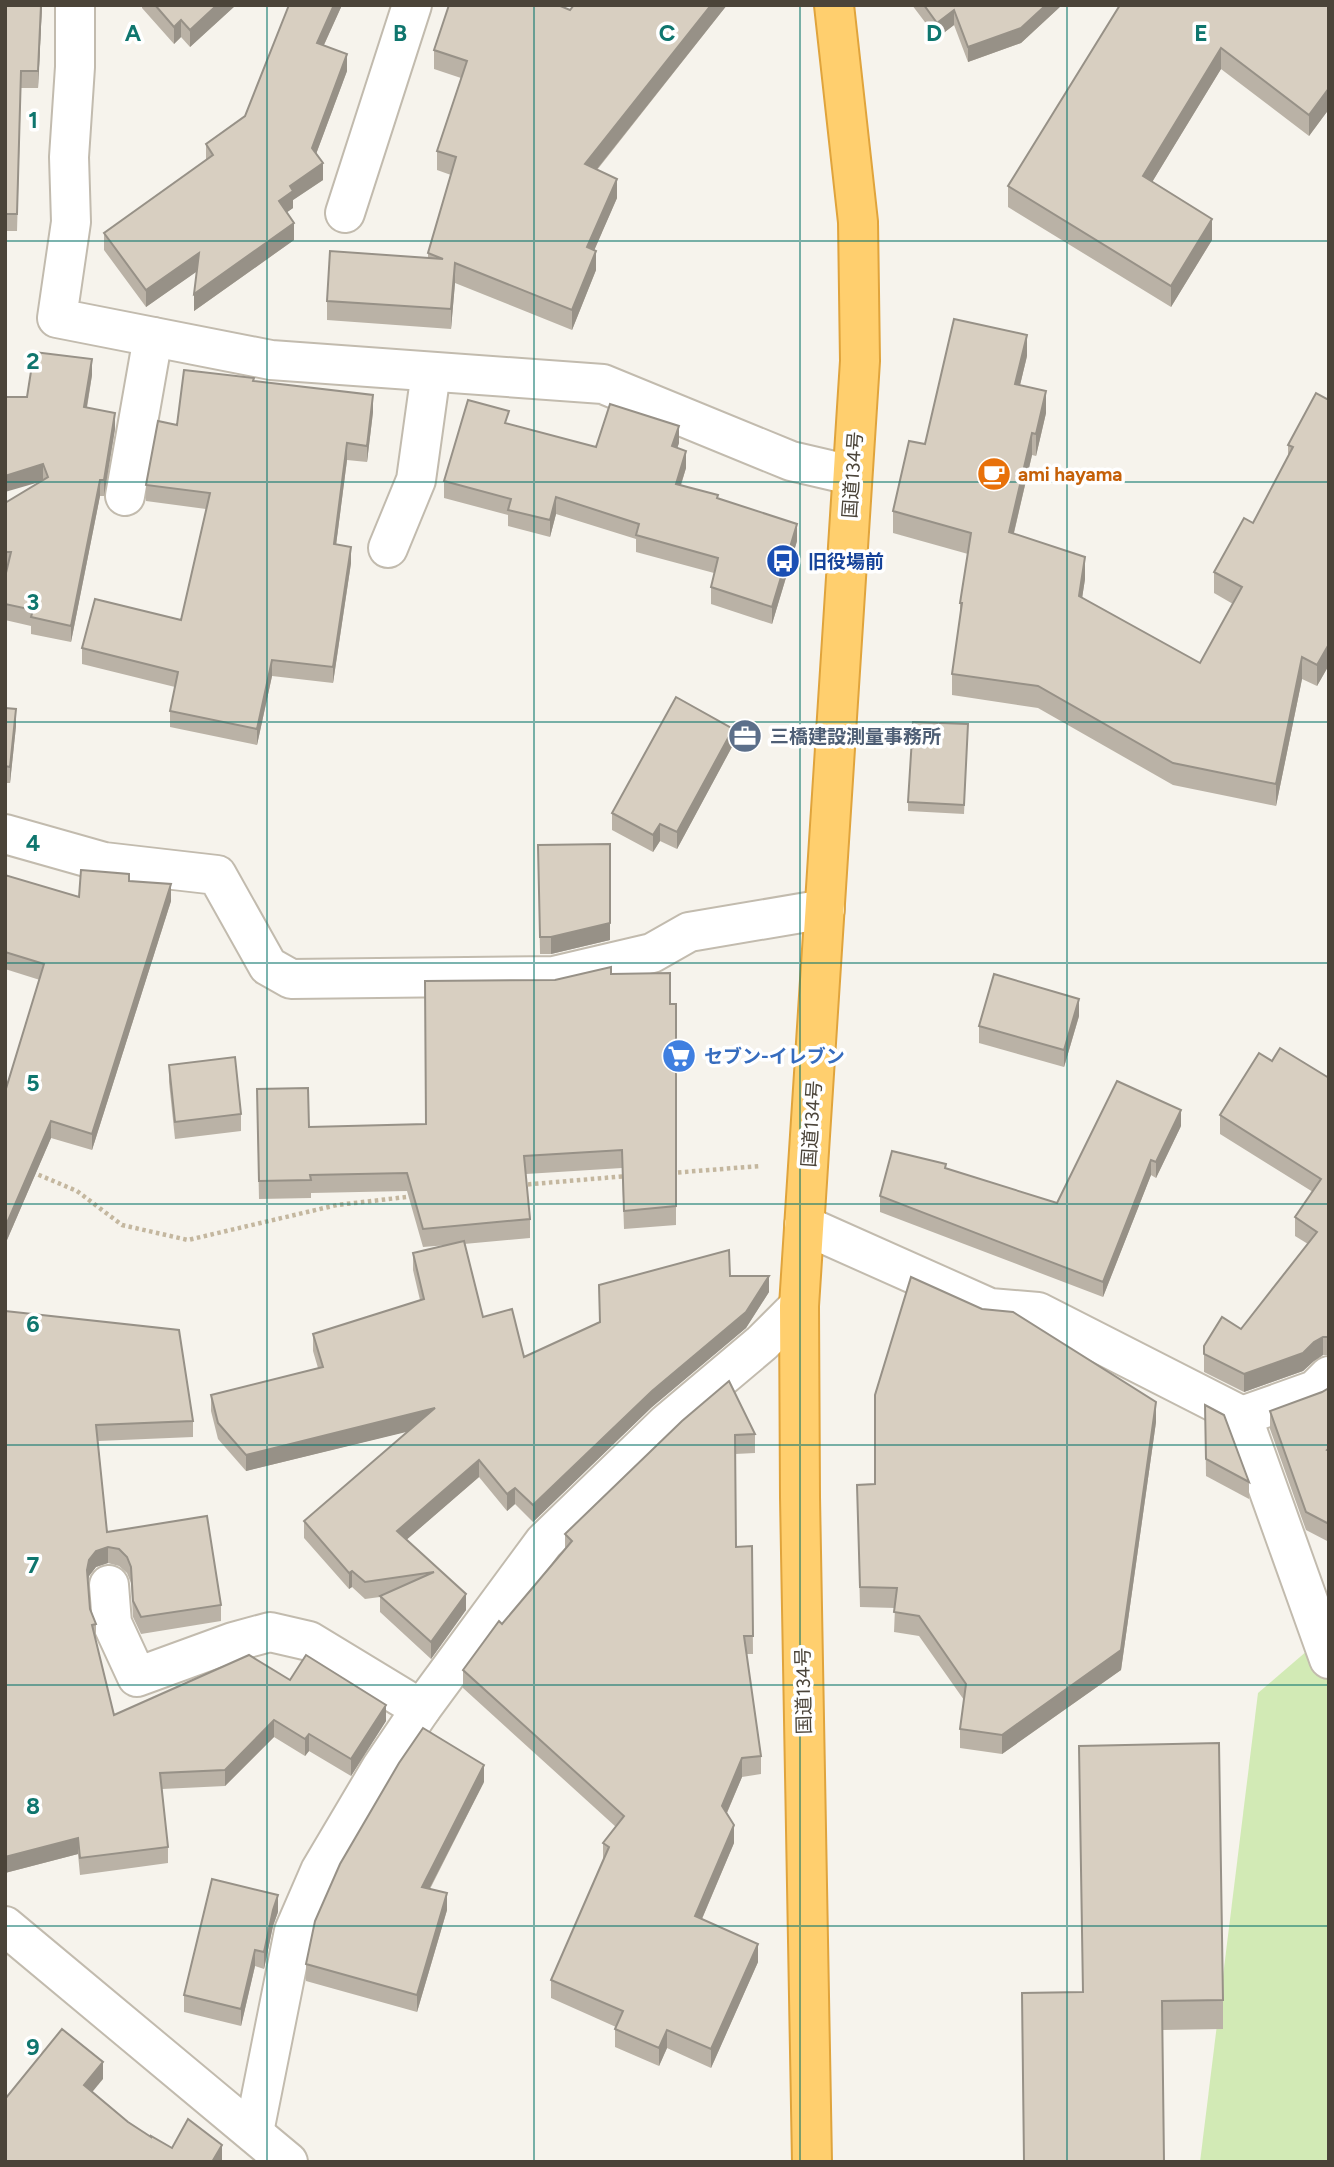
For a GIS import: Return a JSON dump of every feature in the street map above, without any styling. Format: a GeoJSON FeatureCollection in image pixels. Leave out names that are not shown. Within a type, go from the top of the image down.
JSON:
{"type":"FeatureCollection","features":[{"type":"Feature","properties":{"kind":"highway","name":"国道134号"},"geometry":{"type":"LineString","coordinates":[[812,2162],[799,1306],[860,361],[858,222],[834,5]]}},
{"type":"Feature","properties":{"kind":"street"},"geometry":{"type":"LineString","coordinates":[[75,5],[75,67],[69,157],[71,222],[57,318],[271,360],[603,384],[791,461],[851,475]]}},
{"type":"Feature","properties":{"kind":"street"},"geometry":{"type":"LineString","coordinates":[[345,214],[412,5]]}},
{"type":"Feature","properties":{"kind":"street"},"geometry":{"type":"LineString","coordinates":[[125,496],[153,337]]}},
{"type":"Feature","properties":{"kind":"street"},"geometry":{"type":"LineString","coordinates":[[388,548],[416,481],[431,372]]}},
{"type":"Feature","properties":{"kind":"street"},"geometry":{"type":"LineString","coordinates":[[5,834],[104,862],[217,875],[268,966],[291,979],[554,976],[652,953],[689,932],[825,909]]}},
{"type":"Feature","properties":{"kind":"street"},"geometry":{"type":"LineString","coordinates":[[804,1225],[990,1308],[1038,1312],[1242,1416],[1329,1659]]}},
{"type":"Feature","properties":{"kind":"street"},"geometry":{"type":"LineString","coordinates":[[274,2153],[294,1931],[320,1871],[381,1768],[544,1542],[667,1423],[762,1343],[799,1306]]}},
{"type":"Feature","properties":{"kind":"street"},"geometry":{"type":"LineString","coordinates":[[1242,1416],[1315,1390],[1329,1376]]}},
{"type":"Feature","properties":{"kind":"street"},"geometry":{"type":"LineString","coordinates":[[109,1585],[112,1623],[137,1677],[233,1642],[270,1632],[309,1642],[421,1709]]}},
{"type":"Feature","properties":{"kind":"street"},"geometry":{"type":"LineString","coordinates":[[5,1926],[274,2153]]}},
{"type":"Feature","properties":{"kind":"path"},"geometry":{"type":"LineString","coordinates":[[665,1173],[773,1164],[807,1178]]}},
{"type":"Feature","properties":{"kind":"path"},"geometry":{"type":"LineString","coordinates":[[29,1170],[77,1191],[122,1225],[188,1240],[337,1205],[420,1195]]}},
{"type":"Feature","properties":{"kind":"path"},"geometry":{"type":"LineString","coordinates":[[516,1185],[638,1175]]}},
{"type":"Feature","properties":{"kind":"green space"},"geometry":{"type":"Polygon","coordinates":[[[1329,1632],[1329,2162],[1200,2162],[1258,1693],[1329,1632]]]}},
{"type":"Feature","properties":{"kind":"building"},"geometry":{"type":"Polygon","coordinates":[[[5,5],[41,5],[38,71],[21,71],[17,214],[5,214],[5,5]]]}},
{"type":"Feature","properties":{"kind":"building"},"geometry":{"type":"Polygon","coordinates":[[[155,5],[217,5],[190,30],[181,20],[174,27],[155,5]]]}},
{"type":"Feature","properties":{"kind":"building"},"geometry":{"type":"Polygon","coordinates":[[[289,5],[334,5],[317,43],[347,54],[312,148],[323,163],[290,186],[293,191],[279,201],[294,223],[194,294],[199,253],[146,290],[104,233],[213,155],[206,144],[245,116],[289,5]]]}},
{"type":"Feature","properties":{"kind":"building"},"geometry":{"type":"Polygon","coordinates":[[[449,5],[558,5],[570,10],[574,5],[711,5],[585,164],[617,179],[587,247],[596,251],[572,310],[455,263],[451,309],[327,301],[330,251],[443,259],[428,253],[456,157],[437,151],[467,61],[434,50],[449,5]]]}},
{"type":"Feature","properties":{"kind":"building"},"geometry":{"type":"Polygon","coordinates":[[[924,5],[1046,5],[1021,28],[968,47],[954,10],[937,23],[924,5]]]}},
{"type":"Feature","properties":{"kind":"building"},"geometry":{"type":"Polygon","coordinates":[[[1120,5],[1329,5],[1329,88],[1309,115],[1221,48],[1143,176],[1212,219],[1171,286],[1008,186],[1120,5]]]}},
{"type":"Feature","properties":{"kind":"building"},"geometry":{"type":"Polygon","coordinates":[[[954,319],[1027,335],[1015,384],[1046,391],[1036,434],[1032,433],[1009,532],[1085,557],[1079,596],[1200,663],[1242,587],[1214,572],[1244,518],[1253,523],[1293,447],[1288,445],[1316,393],[1329,400],[1329,644],[1317,665],[1302,657],[1276,784],[1173,763],[1038,686],[952,674],[971,533],[893,511],[909,441],[925,444],[954,319]]]}},
{"type":"Feature","properties":{"kind":"building"},"geometry":{"type":"Polygon","coordinates":[[[34,352],[92,359],[84,407],[115,413],[104,480],[100,480],[71,626],[31,617],[33,610],[5,604],[5,577],[11,552],[5,552],[5,503],[48,477],[43,464],[5,476],[5,397],[27,397],[34,352]]]}},
{"type":"Feature","properties":{"kind":"building"},"geometry":{"type":"Polygon","coordinates":[[[184,370],[373,395],[367,446],[347,443],[334,544],[351,547],[333,667],[272,660],[257,729],[170,711],[178,672],[82,648],[95,599],[181,620],[210,493],[146,485],[158,421],[177,425],[184,370]]]}},
{"type":"Feature","properties":{"kind":"building"},"geometry":{"type":"Polygon","coordinates":[[[468,400],[509,411],[505,423],[596,447],[610,404],[679,426],[672,446],[686,451],[676,484],[718,495],[717,498],[797,524],[772,607],[711,587],[718,558],[636,535],[639,524],[556,497],[550,520],[508,510],[511,499],[444,481],[468,400]]]}},
{"type":"Feature","properties":{"kind":"building"},"geometry":{"type":"Polygon","coordinates":[[[676,697],[733,729],[677,832],[660,824],[653,835],[612,813],[676,697]]]}},
{"type":"Feature","properties":{"kind":"building"},"geometry":{"type":"Polygon","coordinates":[[[5,708],[16,709],[10,767],[5,766],[5,708]]]}},
{"type":"Feature","properties":{"kind":"building"},"geometry":{"type":"Polygon","coordinates":[[[913,722],[968,724],[964,805],[908,802],[913,722]]]}},
{"type":"Feature","properties":{"kind":"building"},"geometry":{"type":"Polygon","coordinates":[[[610,844],[610,923],[551,937],[540,937],[538,845],[610,844]]]}},
{"type":"Feature","properties":{"kind":"building"},"geometry":{"type":"Polygon","coordinates":[[[81,870],[129,874],[129,881],[171,884],[92,1134],[51,1121],[7,1223],[5,1092],[44,964],[5,952],[5,875],[79,897],[81,870]]]}},
{"type":"Feature","properties":{"kind":"building"},"geometry":{"type":"Polygon","coordinates":[[[611,967],[611,974],[670,973],[670,1004],[676,1004],[676,1206],[624,1211],[622,1150],[524,1156],[530,1219],[423,1229],[407,1173],[310,1175],[311,1180],[259,1181],[257,1089],[308,1088],[309,1127],[426,1124],[425,981],[555,980],[611,967]]]}},
{"type":"Feature","properties":{"kind":"building"},"geometry":{"type":"Polygon","coordinates":[[[994,974],[1079,999],[1064,1050],[979,1026],[994,974]]]}},
{"type":"Feature","properties":{"kind":"building"},"geometry":{"type":"Polygon","coordinates":[[[1280,1048],[1329,1078],[1329,1337],[1314,1342],[1303,1353],[1244,1374],[1204,1354],[1204,1346],[1222,1317],[1241,1329],[1317,1232],[1295,1217],[1321,1179],[1220,1115],[1259,1053],[1272,1061],[1280,1048]]]}},
{"type":"Feature","properties":{"kind":"building"},"geometry":{"type":"Polygon","coordinates":[[[235,1057],[241,1114],[175,1122],[169,1065],[235,1057]]]}},
{"type":"Feature","properties":{"kind":"building"},"geometry":{"type":"Polygon","coordinates":[[[1117,1081],[1181,1110],[1156,1162],[1151,1160],[1103,1282],[880,1196],[892,1151],[946,1164],[945,1168],[1057,1203],[1117,1081]]]}},
{"type":"Feature","properties":{"kind":"building"},"geometry":{"type":"Polygon","coordinates":[[[464,1241],[483,1317],[512,1309],[524,1357],[600,1322],[599,1285],[729,1250],[730,1276],[769,1276],[746,1312],[652,1391],[533,1505],[515,1488],[507,1494],[479,1460],[397,1531],[466,1594],[431,1642],[380,1596],[434,1572],[365,1582],[352,1571],[349,1573],[304,1521],[435,1408],[246,1455],[218,1423],[211,1395],[323,1367],[313,1334],[424,1299],[413,1253],[464,1241]]]}},
{"type":"Feature","properties":{"kind":"building"},"geometry":{"type":"Polygon","coordinates":[[[911,1277],[982,1309],[1013,1312],[1156,1402],[1121,1650],[1002,1735],[960,1729],[966,1684],[919,1616],[894,1612],[897,1588],[860,1587],[857,1485],[875,1484],[875,1395],[911,1277]]]}},
{"type":"Feature","properties":{"kind":"building"},"geometry":{"type":"Polygon","coordinates":[[[5,1311],[179,1330],[193,1421],[96,1425],[107,1532],[207,1516],[221,1605],[141,1617],[133,1601],[131,1567],[127,1557],[119,1549],[108,1547],[96,1551],[89,1560],[87,1570],[90,1609],[96,1624],[92,1625],[114,1715],[249,1655],[290,1680],[306,1655],[386,1705],[351,1759],[309,1734],[305,1739],[274,1720],[225,1770],[160,1773],[168,1847],[80,1858],[78,1838],[5,1857],[5,1311]]]}},
{"type":"Feature","properties":{"kind":"building"},"geometry":{"type":"Polygon","coordinates":[[[729,1381],[755,1434],[735,1435],[736,1547],[752,1546],[753,1636],[744,1636],[761,1756],[742,1758],[722,1806],[734,1825],[695,1916],[758,1944],[711,2049],[667,2030],[659,2048],[615,2029],[623,2011],[551,1980],[609,1847],[603,1843],[624,1816],[463,1670],[499,1621],[502,1624],[572,1541],[565,1534],[682,1421],[729,1381]]]}},
{"type":"Feature","properties":{"kind":"building"},"geometry":{"type":"Polygon","coordinates":[[[1329,1388],[1329,1524],[1306,1512],[1270,1411],[1329,1388]]]}},
{"type":"Feature","properties":{"kind":"building"},"geometry":{"type":"Polygon","coordinates":[[[1205,1405],[1224,1415],[1249,1482],[1206,1459],[1205,1405]]]}},
{"type":"Feature","properties":{"kind":"building"},"geometry":{"type":"Polygon","coordinates":[[[423,1728],[484,1765],[422,1887],[447,1893],[417,1995],[306,1964],[315,1921],[340,1864],[399,1763],[423,1728]]]}},
{"type":"Feature","properties":{"kind":"building"},"geometry":{"type":"Polygon","coordinates":[[[1219,1743],[1223,2000],[1162,2001],[1164,2162],[1024,2162],[1022,1993],[1083,1992],[1079,1746],[1219,1743]]]}},
{"type":"Feature","properties":{"kind":"building"},"geometry":{"type":"Polygon","coordinates":[[[212,1879],[278,1895],[264,1952],[255,1950],[241,2009],[184,1995],[212,1879]]]}},
{"type":"Feature","properties":{"kind":"building"},"geometry":{"type":"Polygon","coordinates":[[[62,2029],[103,2062],[84,2085],[128,2122],[172,2148],[188,2119],[222,2145],[212,2162],[5,2162],[5,2099],[62,2029]]]}},
{"type":"Feature","properties":{"kind":"place","name":"ami hayama"},"geometry":{"type":"Point","coordinates":[994,474]}},
{"type":"Feature","properties":{"kind":"place","name":"旧役場前"},"geometry":{"type":"Point","coordinates":[783,561]}},
{"type":"Feature","properties":{"kind":"place","name":"三橋建設測量事務所"},"geometry":{"type":"Point","coordinates":[745,736]}},
{"type":"Feature","properties":{"kind":"place","name":"セブン-イレブン"},"geometry":{"type":"Point","coordinates":[679,1056]}}]}
